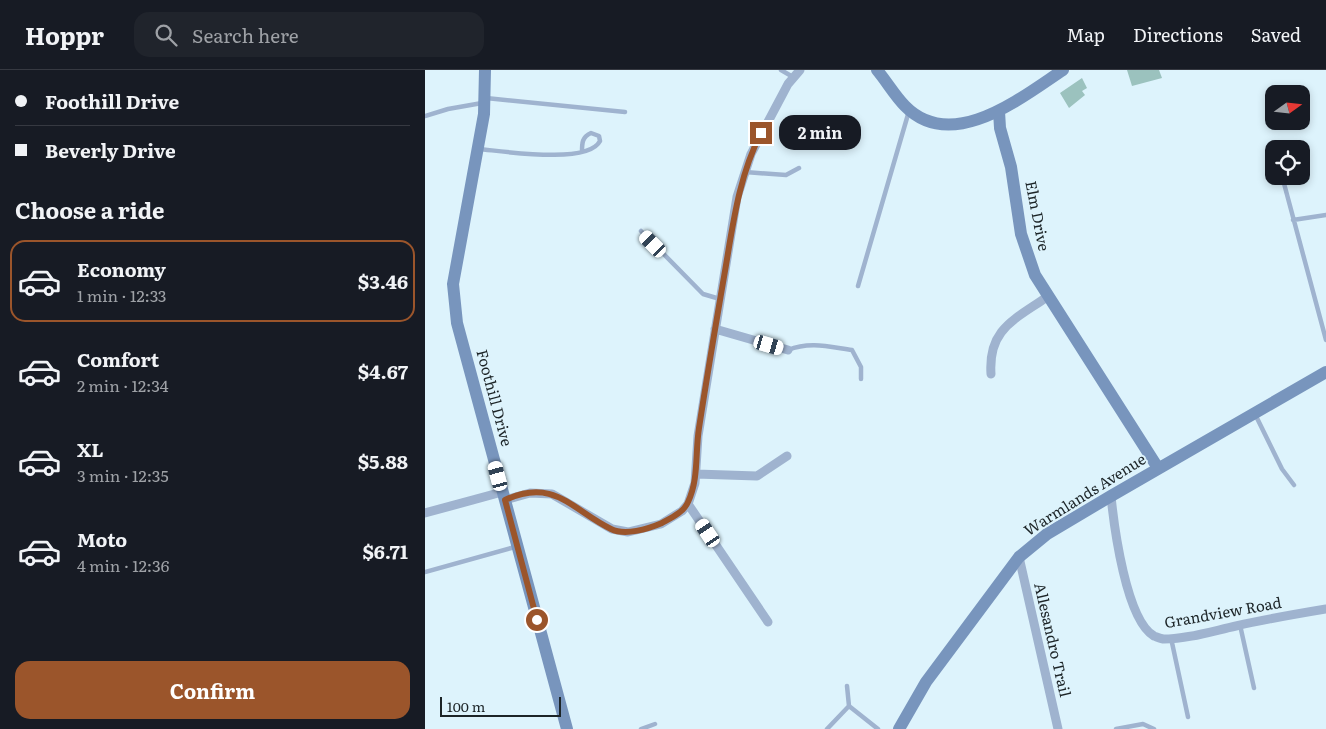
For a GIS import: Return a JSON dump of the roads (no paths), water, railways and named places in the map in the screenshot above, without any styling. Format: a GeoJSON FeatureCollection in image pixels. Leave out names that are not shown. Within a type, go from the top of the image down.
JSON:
{"type":"FeatureCollection","features":[{"type":"Feature","properties":{"kind":"street","name":"Foothill Drive"},"geometry":{"type":"LineString","coordinates":[[485,70],[484,100],[477,149],[453,284],[457,323],[567,729]]}},
{"type":"Feature","properties":{"kind":"street"},"geometry":{"type":"LineString","coordinates":[[425,513],[503,496],[531,493],[552,494],[612,530],[628,532],[661,524],[682,511],[688,504],[696,474],[698,436],[737,196],[751,154],[787,84],[801,70]]}},
{"type":"Feature","properties":{"kind":"street"},"geometry":{"type":"LineString","coordinates":[[877,70],[909,110],[933,123],[958,125],[999,111],[1063,70]]}},
{"type":"Feature","properties":{"kind":"street","name":"Elm Drive"},"geometry":{"type":"LineString","coordinates":[[999,111],[1000,128],[1011,168],[1024,248],[1047,297],[1158,468]]}},
{"type":"Feature","properties":{"kind":"street"},"geometry":{"type":"LineString","coordinates":[[991,374],[990,351],[1003,327],[1047,297]]}},
{"type":"Feature","properties":{"kind":"street"},"geometry":{"type":"LineString","coordinates":[[715,330],[788,350]]}},
{"type":"Feature","properties":{"kind":"street","name":"Warmlands Avenue"},"geometry":{"type":"LineString","coordinates":[[899,729],[926,682],[1019,557],[1047,534],[1326,372]]}},
{"type":"Feature","properties":{"kind":"street"},"geometry":{"type":"LineString","coordinates":[[696,474],[757,476],[787,456]]}},
{"type":"Feature","properties":{"kind":"street","name":"Grandview Road"},"geometry":{"type":"LineString","coordinates":[[1111,496],[1116,535],[1135,610],[1144,627],[1152,635],[1162,640],[1326,609]]}},
{"type":"Feature","properties":{"kind":"street"},"geometry":{"type":"LineString","coordinates":[[688,504],[768,622]]}},
{"type":"Feature","properties":{"kind":"street","name":"Allesandro Trail"},"geometry":{"type":"LineString","coordinates":[[1019,557],[1058,729]]}},
{"type":"Feature","properties":{"kind":"lane"},"geometry":{"type":"LineString","coordinates":[[781,70],[793,78]]}},
{"type":"Feature","properties":{"kind":"lane"},"geometry":{"type":"LineString","coordinates":[[425,116],[484,100],[625,112]]}},
{"type":"Feature","properties":{"kind":"lane"},"geometry":{"type":"LineString","coordinates":[[858,286],[909,110]]}},
{"type":"Feature","properties":{"kind":"lane"},"geometry":{"type":"LineString","coordinates":[[477,149],[559,155],[582,152],[598,145],[599,136],[591,133],[586,135],[583,140],[582,152]]}},
{"type":"Feature","properties":{"kind":"lane"},"geometry":{"type":"LineString","coordinates":[[745,172],[786,175],[799,168]]}},
{"type":"Feature","properties":{"kind":"lane"},"geometry":{"type":"LineString","coordinates":[[1284,185],[1326,340]]}},
{"type":"Feature","properties":{"kind":"lane"},"geometry":{"type":"LineString","coordinates":[[1293,220],[1326,215]]}},
{"type":"Feature","properties":{"kind":"lane"},"geometry":{"type":"LineString","coordinates":[[641,232],[703,294],[720,299]]}},
{"type":"Feature","properties":{"kind":"lane"},"geometry":{"type":"LineString","coordinates":[[788,350],[801,345],[852,350],[861,367],[861,379]]}},
{"type":"Feature","properties":{"kind":"lane"},"geometry":{"type":"LineString","coordinates":[[1255,413],[1282,469],[1294,485]]}},
{"type":"Feature","properties":{"kind":"lane"},"geometry":{"type":"LineString","coordinates":[[425,572],[517,547]]}},
{"type":"Feature","properties":{"kind":"lane"},"geometry":{"type":"LineString","coordinates":[[1239,625],[1254,688]]}},
{"type":"Feature","properties":{"kind":"lane"},"geometry":{"type":"LineString","coordinates":[[1171,638],[1188,717]]}},
{"type":"Feature","properties":{"kind":"lane"},"geometry":{"type":"LineString","coordinates":[[847,686],[849,706],[878,729]]}},
{"type":"Feature","properties":{"kind":"lane"},"geometry":{"type":"LineString","coordinates":[[827,729],[849,706]]}},
{"type":"Feature","properties":{"kind":"lane"},"geometry":{"type":"LineString","coordinates":[[641,729],[655,724]]}},
{"type":"Feature","properties":{"kind":"lane"},"geometry":{"type":"LineString","coordinates":[[1116,729],[1143,724],[1154,729]]}}]}
